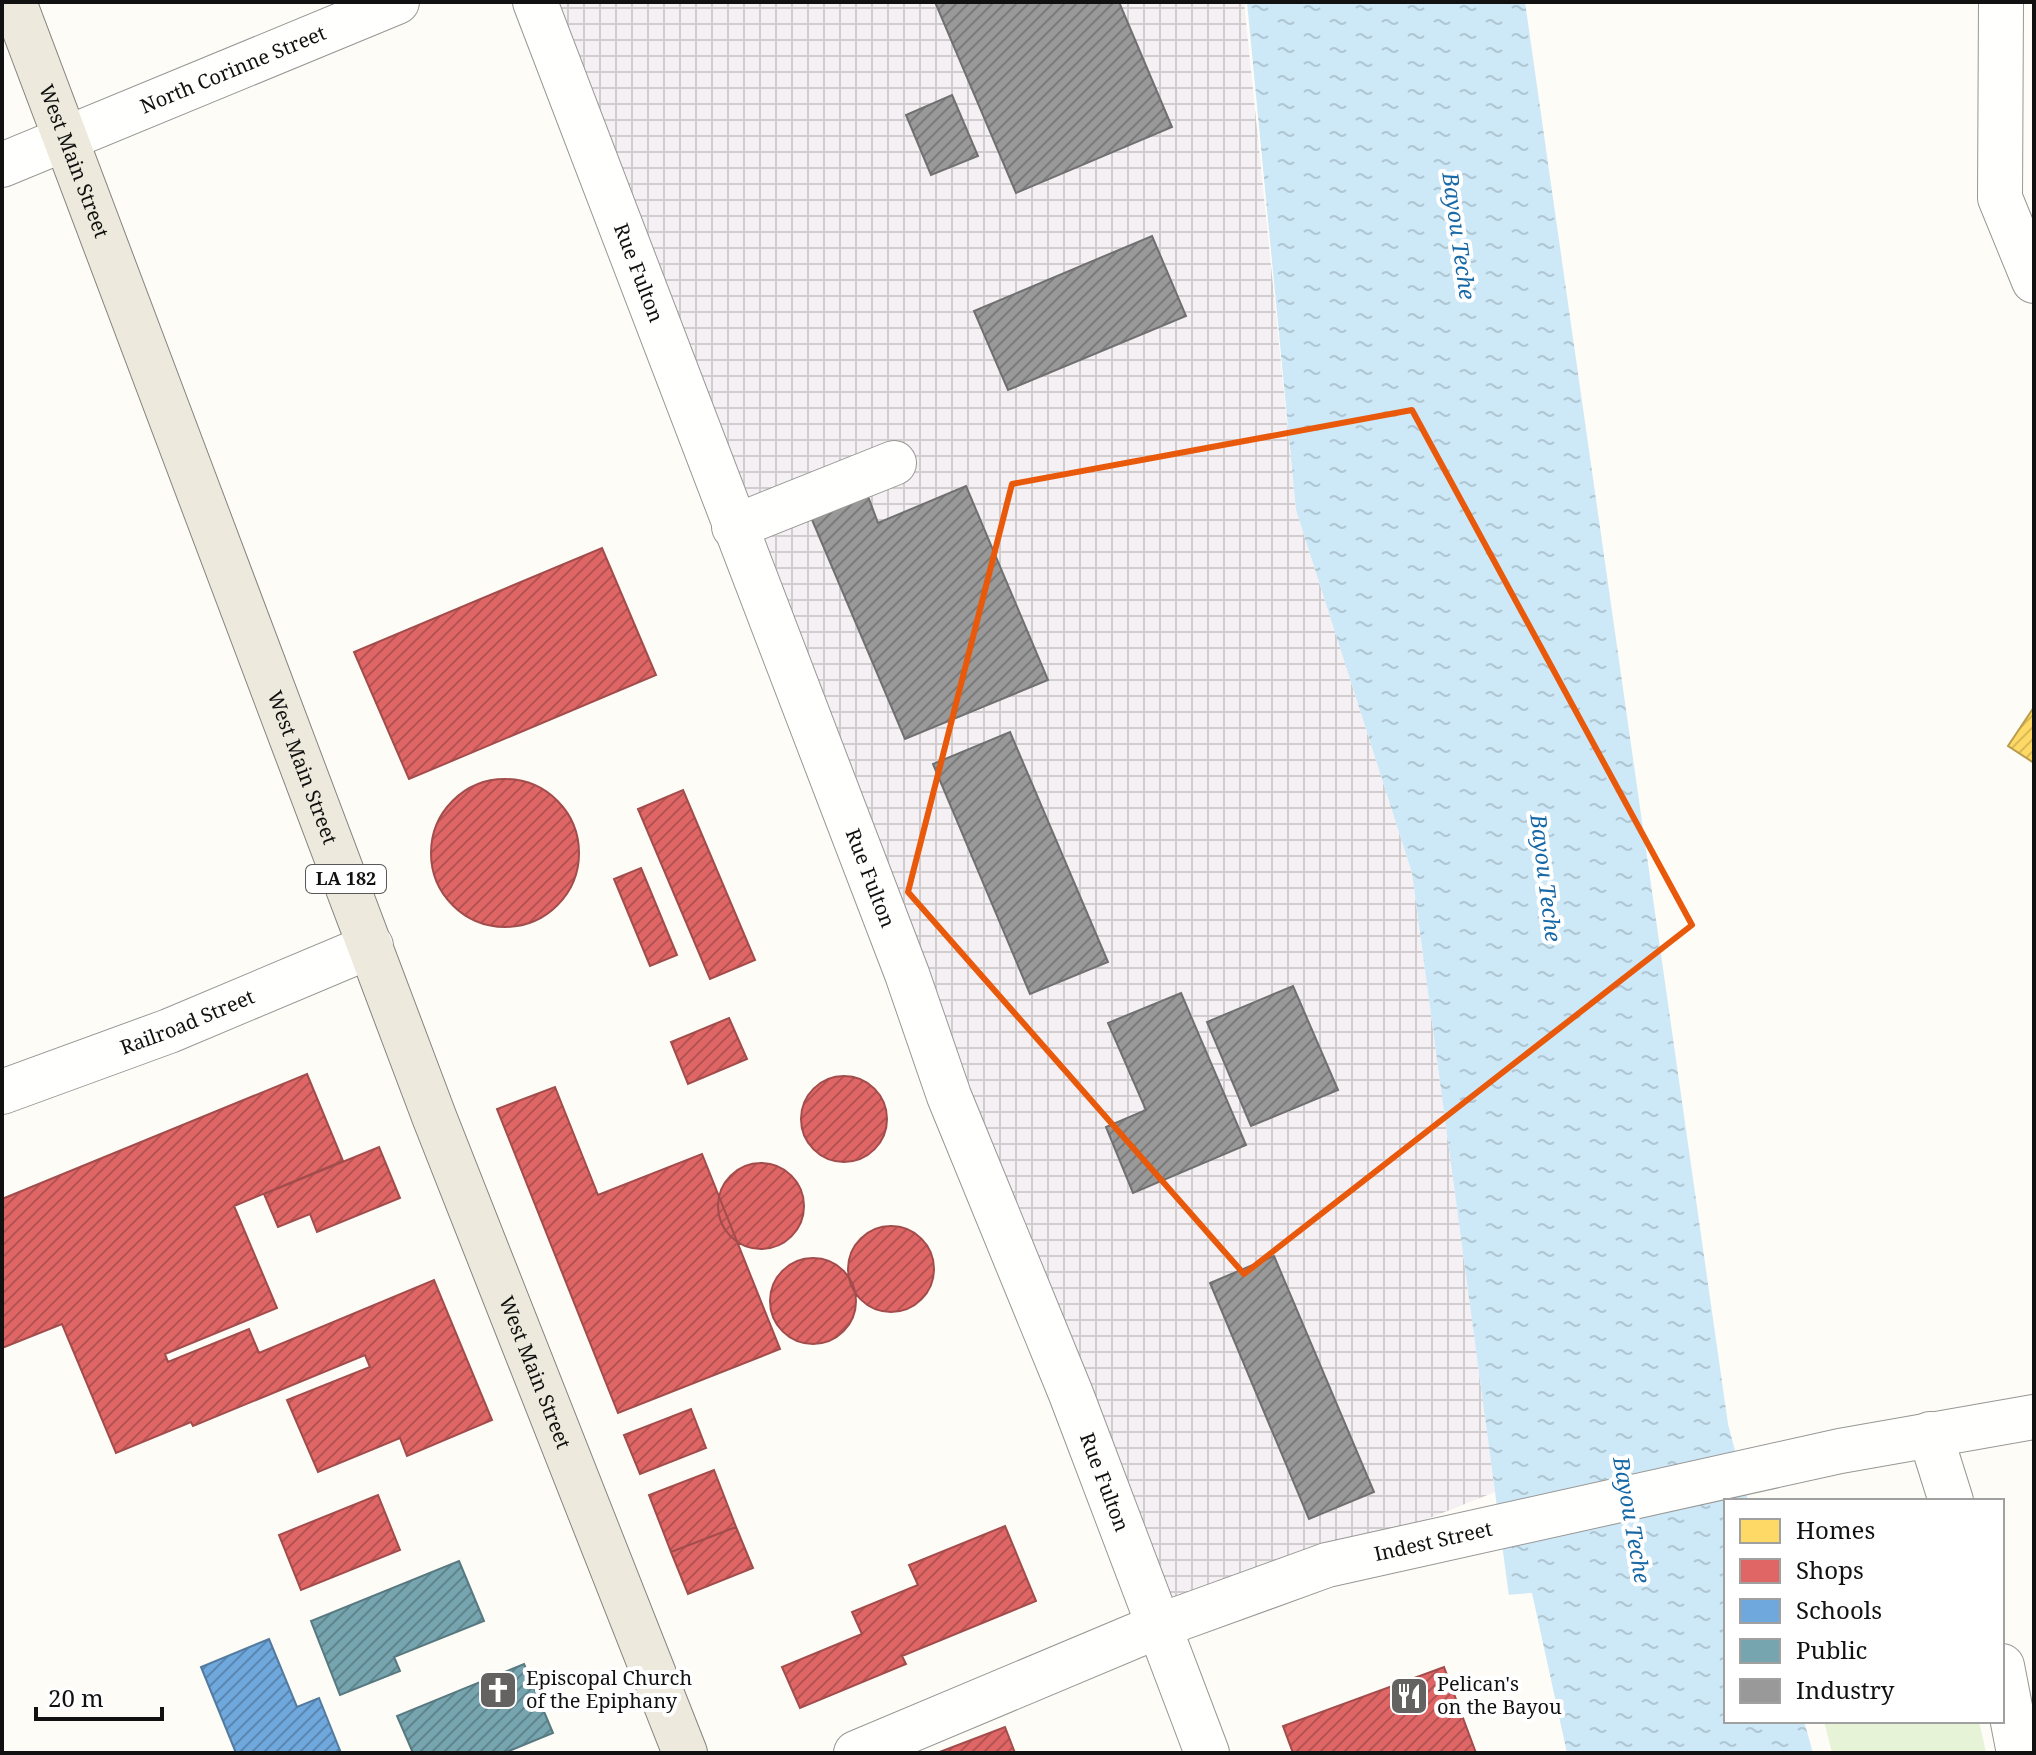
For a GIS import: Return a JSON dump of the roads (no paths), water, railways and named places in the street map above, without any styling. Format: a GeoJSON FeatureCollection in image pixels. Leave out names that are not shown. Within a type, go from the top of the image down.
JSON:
{"type":"FeatureCollection","features":[{"type":"Feature","properties":{"kind":"main road","name":"West Main Street"},"geometry":{"type":"LineString","coordinates":[[14,2],[435,1119],[685,1753]]}},
{"type":"Feature","properties":{"kind":"street","name":"North Corinne Street"},"geometry":{"type":"LineString","coordinates":[[2,165],[397,2]]}},
{"type":"Feature","properties":{"kind":"street","name":"Rue Fulton"},"geometry":{"type":"LineString","coordinates":[[535,2],[907,974],[949,1096],[1071,1394],[1156,1627],[1207,1753]]}},
{"type":"Feature","properties":{"kind":"street"},"geometry":{"type":"LineString","coordinates":[[2001,2],[2000,198],[2034,281]]}},
{"type":"Feature","properties":{"kind":"street"},"geometry":{"type":"LineString","coordinates":[[734,527],[894,463]]}},
{"type":"Feature","properties":{"kind":"street","name":"Railroad Street"},"geometry":{"type":"LineString","coordinates":[[2,1092],[169,1031],[371,946]]}},
{"type":"Feature","properties":{"kind":"street","name":"Indest Street"},"geometry":{"type":"LineString","coordinates":[[856,1753],[1156,1627],[1327,1565],[1840,1451],[2034,1417]]}},
{"type":"Feature","properties":{"kind":"street"},"geometry":{"type":"LineString","coordinates":[[1930,1434],[1950,1499]]}},
{"type":"Feature","properties":{"kind":"street"},"geometry":{"type":"LineString","coordinates":[[2004,1676],[2019,1753]]}},
{"type":"Feature","properties":{"kind":"water","name":"Bayou Teche"},"geometry":{"type":"Polygon","coordinates":[[[1247,2],[1525,2],[1728,1424],[1747,1499],[1724,1499],[1724,1723],[1805,1723],[1813,1753],[1530,1753],[1412,873],[1296,510],[1247,2]]]}},
{"type":"Feature","properties":{"kind":"place","name":"Episcopal Church of the Epiphany"},"geometry":{"type":"Point","coordinates":[498,1690]}},
{"type":"Feature","properties":{"kind":"place","name":"Pelican's on the Bayou"},"geometry":{"type":"Point","coordinates":[1409,1696]}}]}
